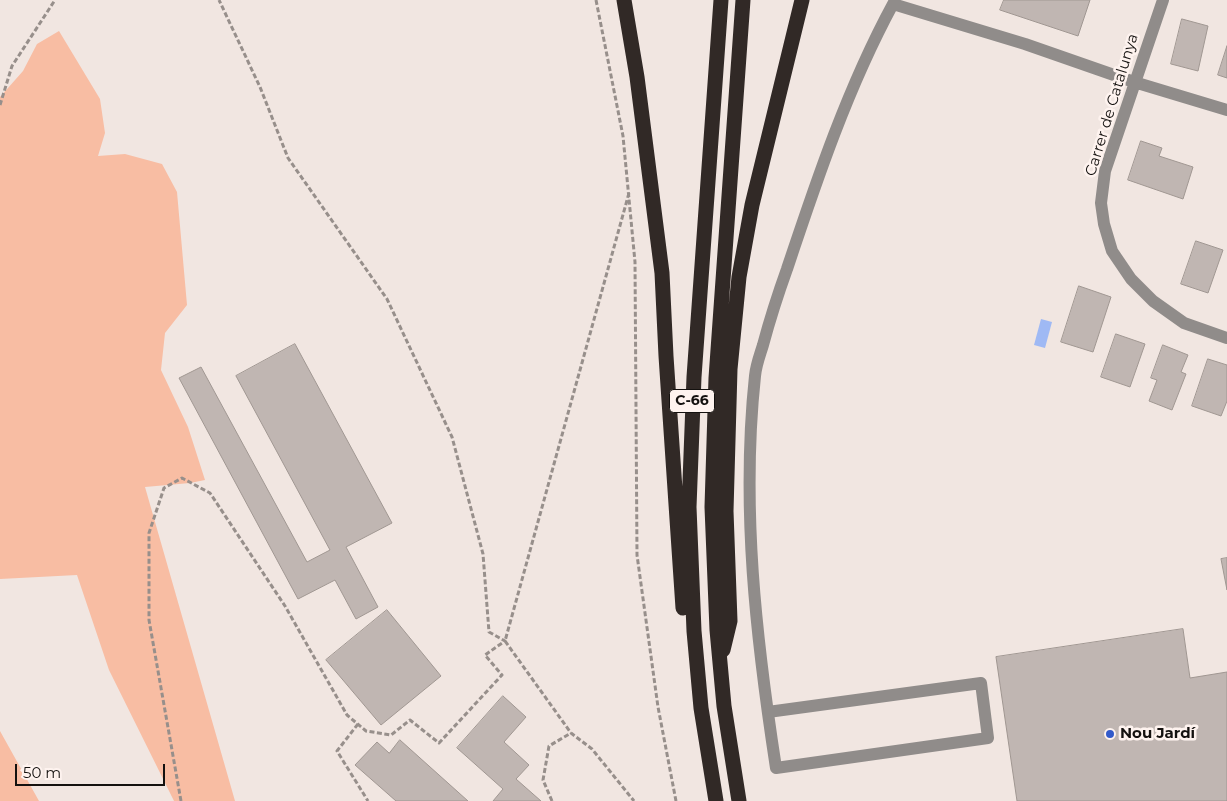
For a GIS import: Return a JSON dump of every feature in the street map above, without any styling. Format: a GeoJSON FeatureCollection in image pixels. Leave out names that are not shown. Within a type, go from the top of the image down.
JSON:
{"type":"FeatureCollection","features":[{"type":"Feature","properties":{"kind":"highway"},"geometry":{"type":"LineString","coordinates":[[624,0],[662,273],[685,625],[697,657]]}},
{"type":"Feature","properties":{"kind":"highway","name":"C-66"},"geometry":{"type":"LineString","coordinates":[[716,801],[701,708],[689,507],[690,442],[721,0]]}},
{"type":"Feature","properties":{"kind":"highway","name":"C-66"},"geometry":{"type":"LineString","coordinates":[[739,801],[724,706],[720,661],[712,506],[712,443],[743,0]]}},
{"type":"Feature","properties":{"kind":"highway"},"geometry":{"type":"LineString","coordinates":[[720,661],[730,621],[726,511],[730,369],[739,277],[752,205],[802,0]]}},
{"type":"Feature","properties":{"kind":"street","name":"Carrer de Catalunya"},"geometry":{"type":"LineString","coordinates":[[1163,0],[1105,171],[1101,203],[1112,251],[1131,279],[1153,301],[1184,323],[1227,338]]}},
{"type":"Feature","properties":{"kind":"street"},"geometry":{"type":"LineString","coordinates":[[768,712],[981,683],[988,738],[776,768],[768,712],[753,595],[749,501],[755,374],[771,316],[819,173],[875,37],[893,4],[1025,44],[1134,82],[1227,110]]}},
{"type":"Feature","properties":{"kind":"path"},"geometry":{"type":"LineString","coordinates":[[0,105],[12,66],[55,0]]}},
{"type":"Feature","properties":{"kind":"path"},"geometry":{"type":"LineString","coordinates":[[220,0],[260,88],[288,158],[386,299],[452,437],[483,554],[489,632],[505,640],[571,733],[592,749],[634,801]]}},
{"type":"Feature","properties":{"kind":"path"},"geometry":{"type":"LineString","coordinates":[[596,0],[623,136],[630,190],[635,262],[637,556],[658,707],[676,801]]}},
{"type":"Feature","properties":{"kind":"path"},"geometry":{"type":"LineString","coordinates":[[181,801],[149,620],[149,533],[164,488],[182,478],[210,492],[285,606],[347,715],[366,731],[391,735],[410,720],[439,743],[502,675],[485,655],[505,640],[630,190]]}},
{"type":"Feature","properties":{"kind":"path"},"geometry":{"type":"LineString","coordinates":[[358,724],[337,751],[368,801]]}},
{"type":"Feature","properties":{"kind":"path"},"geometry":{"type":"LineString","coordinates":[[552,801],[543,780],[549,746],[571,733]]}},
{"type":"Feature","properties":{"kind":"shaded area"},"geometry":{"type":"Polygon","coordinates":[[[59,31],[100,99],[105,133],[98,156],[125,154],[162,164],[177,192],[187,305],[165,333],[161,370],[188,427],[205,480],[145,487],[235,801],[174,801],[109,670],[77,575],[0,579],[0,97],[23,71],[37,44],[59,31]]]}},
{"type":"Feature","properties":{"kind":"shaded area"},"geometry":{"type":"Polygon","coordinates":[[[0,731],[39,801],[0,801],[0,731]]]}},
{"type":"Feature","properties":{"kind":"water"},"geometry":{"type":"Polygon","coordinates":[[[1041,319],[1052,322],[1045,348],[1034,345],[1041,319]]]}},
{"type":"Feature","properties":{"kind":"building"},"geometry":{"type":"Polygon","coordinates":[[[1004,0],[1090,0],[1078,36],[1000,10],[1004,0]]]}},
{"type":"Feature","properties":{"kind":"building"},"geometry":{"type":"Polygon","coordinates":[[[1182,19],[1208,26],[1198,71],[1171,64],[1182,19]]]}},
{"type":"Feature","properties":{"kind":"building"},"geometry":{"type":"Polygon","coordinates":[[[1227,46],[1227,78],[1218,75],[1227,46]]]}},
{"type":"Feature","properties":{"kind":"building"},"geometry":{"type":"Polygon","coordinates":[[[1141,141],[1162,148],[1159,156],[1193,167],[1183,199],[1128,180],[1141,141]]]}},
{"type":"Feature","properties":{"kind":"building"},"geometry":{"type":"Polygon","coordinates":[[[1196,241],[1223,250],[1208,293],[1181,284],[1196,241]]]}},
{"type":"Feature","properties":{"kind":"building"},"geometry":{"type":"Polygon","coordinates":[[[1079,286],[1111,297],[1093,352],[1061,342],[1079,286]]]}},
{"type":"Feature","properties":{"kind":"building"},"geometry":{"type":"Polygon","coordinates":[[[1116,334],[1145,344],[1130,387],[1101,377],[1116,334]]]}},
{"type":"Feature","properties":{"kind":"building"},"geometry":{"type":"Polygon","coordinates":[[[295,344],[392,523],[346,547],[378,607],[356,619],[335,580],[298,599],[179,378],[201,367],[307,562],[330,550],[236,376],[295,344]]]}},
{"type":"Feature","properties":{"kind":"building"},"geometry":{"type":"Polygon","coordinates":[[[1163,345],[1188,355],[1181,372],[1186,374],[1172,410],[1149,401],[1157,380],[1151,378],[1163,345]]]}},
{"type":"Feature","properties":{"kind":"building"},"geometry":{"type":"Polygon","coordinates":[[[1208,359],[1227,365],[1227,401],[1221,416],[1192,406],[1208,359]]]}},
{"type":"Feature","properties":{"kind":"building"},"geometry":{"type":"Polygon","coordinates":[[[1227,558],[1227,590],[1221,559],[1227,558]]]}},
{"type":"Feature","properties":{"kind":"building"},"geometry":{"type":"Polygon","coordinates":[[[387,610],[441,676],[381,725],[326,660],[387,610]]]}},
{"type":"Feature","properties":{"kind":"building"},"geometry":{"type":"Polygon","coordinates":[[[1183,629],[1190,678],[1227,672],[1227,801],[1017,801],[996,657],[1183,629]]]}},
{"type":"Feature","properties":{"kind":"building"},"geometry":{"type":"Polygon","coordinates":[[[503,696],[526,717],[504,742],[529,765],[516,779],[541,801],[493,801],[503,789],[457,748],[503,696]]]}},
{"type":"Feature","properties":{"kind":"building"},"geometry":{"type":"Polygon","coordinates":[[[400,740],[468,801],[396,801],[355,765],[377,742],[389,753],[400,740]]]}},
{"type":"Feature","properties":{"kind":"place","name":"Nou Jardí"},"geometry":{"type":"Point","coordinates":[1110,734]}}]}
